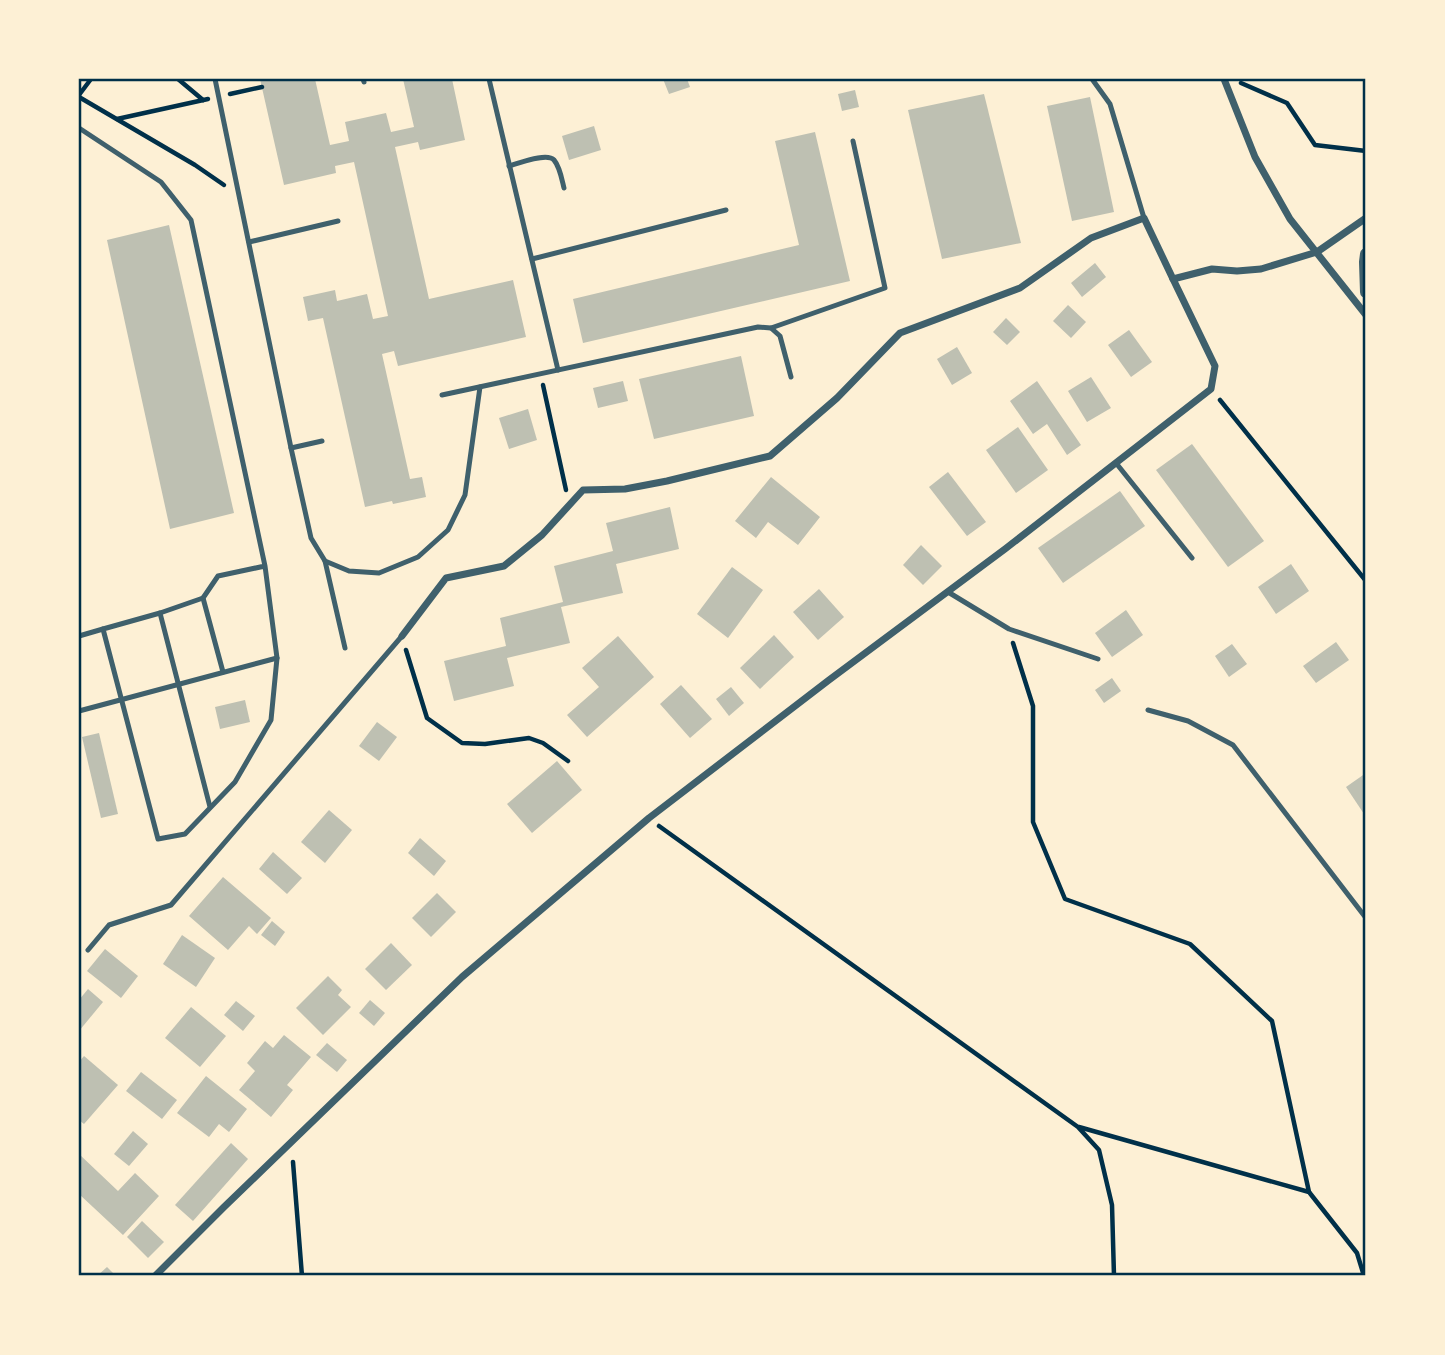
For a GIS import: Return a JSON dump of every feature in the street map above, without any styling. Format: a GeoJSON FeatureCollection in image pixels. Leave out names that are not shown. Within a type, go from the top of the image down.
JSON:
{"type":"FeatureCollection","features":[{"type":"Feature","properties":{"kind":"street"},"geometry":{"type":"LineString","coordinates":[[1224,79],[1255,157],[1290,219],[1366,315]]}},
{"type":"Feature","properties":{"kind":"street"},"geometry":{"type":"LineString","coordinates":[[156,1276],[462,977],[649,818],[1005,550],[1210,389],[1215,366],[1144,218],[1091,238],[1020,288],[900,333],[837,398],[770,456],[625,489],[583,490],[542,535],[504,566],[446,578],[402,636]]}},
{"type":"Feature","properties":{"kind":"street"},"geometry":{"type":"LineString","coordinates":[[1173,279],[1212,269],[1261,269],[1317,252],[1366,218]]}},
{"type":"Feature","properties":{"kind":"street"},"geometry":{"type":"LineString","coordinates":[[1366,254],[1366,292]]}},
{"type":"Feature","properties":{"kind":"lane"},"geometry":{"type":"LineString","coordinates":[[215,79],[311,538],[325,561],[345,648]]}},
{"type":"Feature","properties":{"kind":"lane"},"geometry":{"type":"LineString","coordinates":[[489,79],[558,370]]}},
{"type":"Feature","properties":{"kind":"lane"},"geometry":{"type":"LineString","coordinates":[[1092,79],[1111,104],[1144,218]]}},
{"type":"Feature","properties":{"kind":"lane"},"geometry":{"type":"LineString","coordinates":[[79,128],[161,182],[191,220],[265,566],[277,658],[271,720],[235,782],[185,834],[158,839],[103,629]]}},
{"type":"Feature","properties":{"kind":"lane"},"geometry":{"type":"LineString","coordinates":[[442,395],[758,327],[771,328],[885,288],[853,141]]}},
{"type":"Feature","properties":{"kind":"lane"},"geometry":{"type":"LineString","coordinates":[[509,166],[545,157],[551,158],[556,163],[564,188]]}},
{"type":"Feature","properties":{"kind":"lane"},"geometry":{"type":"LineString","coordinates":[[532,260],[726,211]]}},
{"type":"Feature","properties":{"kind":"lane"},"geometry":{"type":"LineString","coordinates":[[249,242],[338,221]]}},
{"type":"Feature","properties":{"kind":"lane"},"geometry":{"type":"LineString","coordinates":[[771,328],[780,336],[791,377]]}},
{"type":"Feature","properties":{"kind":"lane"},"geometry":{"type":"LineString","coordinates":[[325,561],[349,571],[379,573],[418,557],[448,530],[465,495],[480,387]]}},
{"type":"Feature","properties":{"kind":"lane"},"geometry":{"type":"LineString","coordinates":[[291,448],[322,441]]}},
{"type":"Feature","properties":{"kind":"lane"},"geometry":{"type":"LineString","coordinates":[[1116,463],[1192,558]]}},
{"type":"Feature","properties":{"kind":"lane"},"geometry":{"type":"LineString","coordinates":[[79,636],[203,598],[218,576],[265,566]]}},
{"type":"Feature","properties":{"kind":"lane"},"geometry":{"type":"LineString","coordinates":[[948,592],[1009,629],[1098,659]]}},
{"type":"Feature","properties":{"kind":"lane"},"geometry":{"type":"LineString","coordinates":[[203,598],[223,672]]}},
{"type":"Feature","properties":{"kind":"lane"},"geometry":{"type":"LineString","coordinates":[[160,613],[211,807]]}},
{"type":"Feature","properties":{"kind":"lane"},"geometry":{"type":"LineString","coordinates":[[88,950],[109,925],[171,905],[402,636]]}},
{"type":"Feature","properties":{"kind":"lane"},"geometry":{"type":"LineString","coordinates":[[79,710],[277,658]]}},
{"type":"Feature","properties":{"kind":"lane"},"geometry":{"type":"LineString","coordinates":[[1148,710],[1188,720],[1233,745],[1366,918]]}},
{"type":"Feature","properties":{"kind":"path"},"geometry":{"type":"LineString","coordinates":[[91,79],[79,96],[239,195]]}},
{"type":"Feature","properties":{"kind":"path"},"geometry":{"type":"LineString","coordinates":[[178,79],[203,100]]}},
{"type":"Feature","properties":{"kind":"path"},"geometry":{"type":"LineString","coordinates":[[1234,80],[1287,103],[1315,145],[1366,151]]}},
{"type":"Feature","properties":{"kind":"path"},"geometry":{"type":"LineString","coordinates":[[116,119],[262,87]]}},
{"type":"Feature","properties":{"kind":"path"},"geometry":{"type":"LineString","coordinates":[[540,374],[569,506]]}},
{"type":"Feature","properties":{"kind":"path"},"geometry":{"type":"LineString","coordinates":[[1210,389],[1366,581]]}},
{"type":"Feature","properties":{"kind":"path"},"geometry":{"type":"LineString","coordinates":[[1009,629],[1033,706],[1033,822],[1065,899],[1190,944],[1272,1021],[1309,1192],[1357,1253],[1364,1276]]}},
{"type":"Feature","properties":{"kind":"path"},"geometry":{"type":"LineString","coordinates":[[402,636],[427,718],[462,743],[485,744],[529,738],[543,743],[568,761]]}},
{"type":"Feature","properties":{"kind":"path"},"geometry":{"type":"LineString","coordinates":[[649,818],[1078,1127],[1099,1150],[1112,1205],[1114,1276]]}},
{"type":"Feature","properties":{"kind":"path"},"geometry":{"type":"LineString","coordinates":[[1078,1127],[1309,1192]]}},
{"type":"Feature","properties":{"kind":"path"},"geometry":{"type":"LineString","coordinates":[[291,1144],[302,1276]]}},
{"type":"Feature","properties":{"kind":"building"},"geometry":{"type":"Polygon","coordinates":[[[260,79],[315,79],[330,145],[349,141],[345,122],[386,113],[391,132],[414,127],[403,79],[452,79],[465,140],[420,150],[418,142],[395,147],[429,299],[513,280],[526,337],[398,366],[394,351],[382,354],[410,479],[422,477],[426,497],[365,507],[323,318],[308,321],[303,297],[335,290],[337,301],[367,294],[373,319],[388,316],[354,162],[335,166],[336,173],[284,185],[260,79]]]}},
{"type":"Feature","properties":{"kind":"building"},"geometry":{"type":"Polygon","coordinates":[[[663,79],[687,79],[690,87],[669,94],[663,79]]]}},
{"type":"Feature","properties":{"kind":"building"},"geometry":{"type":"Polygon","coordinates":[[[855,90],[859,107],[842,111],[838,94],[855,90]]]}},
{"type":"Feature","properties":{"kind":"building"},"geometry":{"type":"Polygon","coordinates":[[[984,94],[1021,243],[942,259],[908,110],[984,94]]]}},
{"type":"Feature","properties":{"kind":"building"},"geometry":{"type":"Polygon","coordinates":[[[1090,97],[1114,212],[1072,221],[1047,106],[1090,97]]]}},
{"type":"Feature","properties":{"kind":"building"},"geometry":{"type":"Polygon","coordinates":[[[594,126],[601,150],[569,160],[562,136],[594,126]]]}},
{"type":"Feature","properties":{"kind":"building"},"geometry":{"type":"Polygon","coordinates":[[[815,132],[850,281],[583,343],[573,299],[799,245],[775,141],[815,132]]]}},
{"type":"Feature","properties":{"kind":"building"},"geometry":{"type":"Polygon","coordinates":[[[169,225],[234,513],[170,529],[107,240],[169,225]]]}},
{"type":"Feature","properties":{"kind":"building"},"geometry":{"type":"Polygon","coordinates":[[[1095,263],[1106,277],[1082,297],[1071,283],[1095,263]]]}},
{"type":"Feature","properties":{"kind":"building"},"geometry":{"type":"Polygon","coordinates":[[[1068,305],[1086,322],[1071,338],[1053,321],[1068,305]]]}},
{"type":"Feature","properties":{"kind":"building"},"geometry":{"type":"Polygon","coordinates":[[[1006,318],[1020,332],[1007,345],[993,332],[1006,318]]]}},
{"type":"Feature","properties":{"kind":"building"},"geometry":{"type":"Polygon","coordinates":[[[1129,330],[1152,362],[1131,377],[1108,345],[1129,330]]]}},
{"type":"Feature","properties":{"kind":"building"},"geometry":{"type":"Polygon","coordinates":[[[957,347],[972,373],[952,385],[937,359],[957,347]]]}},
{"type":"Feature","properties":{"kind":"building"},"geometry":{"type":"Polygon","coordinates":[[[741,356],[754,416],[654,439],[639,379],[741,356]]]}},
{"type":"Feature","properties":{"kind":"building"},"geometry":{"type":"Polygon","coordinates":[[[1091,377],[1111,408],[1087,422],[1068,391],[1091,377]]]}},
{"type":"Feature","properties":{"kind":"building"},"geometry":{"type":"Polygon","coordinates":[[[623,381],[628,401],[598,408],[593,388],[623,381]]]}},
{"type":"Feature","properties":{"kind":"building"},"geometry":{"type":"Polygon","coordinates":[[[1037,381],[1081,445],[1067,455],[1047,424],[1033,434],[1010,401],[1037,381]]]}},
{"type":"Feature","properties":{"kind":"building"},"geometry":{"type":"Polygon","coordinates":[[[528,409],[537,440],[509,449],[499,418],[528,409]]]}},
{"type":"Feature","properties":{"kind":"building"},"geometry":{"type":"Polygon","coordinates":[[[1018,427],[1048,470],[1016,493],[986,450],[1018,427]]]}},
{"type":"Feature","properties":{"kind":"building"},"geometry":{"type":"Polygon","coordinates":[[[1192,444],[1264,541],[1228,567],[1156,470],[1192,444]]]}},
{"type":"Feature","properties":{"kind":"building"},"geometry":{"type":"Polygon","coordinates":[[[948,472],[986,522],[967,536],[929,487],[948,472]]]}},
{"type":"Feature","properties":{"kind":"building"},"geometry":{"type":"Polygon","coordinates":[[[771,477],[820,517],[798,545],[768,522],[756,538],[735,521],[771,477]]]}},
{"type":"Feature","properties":{"kind":"building"},"geometry":{"type":"Polygon","coordinates":[[[1120,491],[1145,526],[1063,583],[1038,548],[1120,491]]]}},
{"type":"Feature","properties":{"kind":"building"},"geometry":{"type":"Polygon","coordinates":[[[670,507],[679,549],[616,564],[623,593],[561,607],[570,643],[507,658],[514,686],[454,701],[444,661],[506,646],[500,618],[563,602],[554,566],[613,551],[606,523],[670,507]]]}},
{"type":"Feature","properties":{"kind":"building"},"geometry":{"type":"Polygon","coordinates":[[[921,545],[942,566],[923,585],[903,565],[921,545]]]}},
{"type":"Feature","properties":{"kind":"building"},"geometry":{"type":"Polygon","coordinates":[[[1291,564],[1309,591],[1276,614],[1258,587],[1291,564]]]}},
{"type":"Feature","properties":{"kind":"building"},"geometry":{"type":"Polygon","coordinates":[[[732,567],[763,590],[728,638],[697,614],[732,567]]]}},
{"type":"Feature","properties":{"kind":"building"},"geometry":{"type":"Polygon","coordinates":[[[819,589],[844,617],[818,640],[793,612],[819,589]]]}},
{"type":"Feature","properties":{"kind":"building"},"geometry":{"type":"Polygon","coordinates":[[[1126,610],[1143,635],[1112,657],[1095,633],[1126,610]]]}},
{"type":"Feature","properties":{"kind":"building"},"geometry":{"type":"Polygon","coordinates":[[[774,635],[794,657],[760,689],[740,668],[774,635]]]}},
{"type":"Feature","properties":{"kind":"building"},"geometry":{"type":"Polygon","coordinates":[[[618,636],[654,677],[587,737],[567,715],[599,687],[582,668],[618,636]]]}},
{"type":"Feature","properties":{"kind":"building"},"geometry":{"type":"Polygon","coordinates":[[[1336,642],[1349,660],[1316,683],[1303,666],[1336,642]]]}},
{"type":"Feature","properties":{"kind":"building"},"geometry":{"type":"Polygon","coordinates":[[[1232,644],[1247,664],[1229,677],[1215,656],[1232,644]]]}},
{"type":"Feature","properties":{"kind":"building"},"geometry":{"type":"Polygon","coordinates":[[[1112,678],[1121,691],[1104,703],[1095,690],[1112,678]]]}},
{"type":"Feature","properties":{"kind":"building"},"geometry":{"type":"Polygon","coordinates":[[[681,685],[712,719],[690,738],[660,704],[681,685]]]}},
{"type":"Feature","properties":{"kind":"building"},"geometry":{"type":"Polygon","coordinates":[[[731,687],[744,703],[729,716],[716,699],[731,687]]]}},
{"type":"Feature","properties":{"kind":"building"},"geometry":{"type":"Polygon","coordinates":[[[245,700],[250,722],[220,729],[215,707],[245,700]]]}},
{"type":"Feature","properties":{"kind":"building"},"geometry":{"type":"Polygon","coordinates":[[[377,722],[397,737],[379,761],[359,746],[377,722]]]}},
{"type":"Feature","properties":{"kind":"building"},"geometry":{"type":"Polygon","coordinates":[[[99,733],[118,814],[101,818],[82,737],[99,733]]]}},
{"type":"Feature","properties":{"kind":"building"},"geometry":{"type":"Polygon","coordinates":[[[557,761],[582,790],[532,833],[507,804],[557,761]]]}},
{"type":"Feature","properties":{"kind":"building"},"geometry":{"type":"Polygon","coordinates":[[[1366,773],[1366,817],[1346,787],[1366,773]]]}},
{"type":"Feature","properties":{"kind":"building"},"geometry":{"type":"Polygon","coordinates":[[[329,810],[352,830],[325,863],[301,842],[329,810]]]}},
{"type":"Feature","properties":{"kind":"building"},"geometry":{"type":"Polygon","coordinates":[[[420,838],[446,861],[434,876],[408,853],[420,838]]]}},
{"type":"Feature","properties":{"kind":"building"},"geometry":{"type":"Polygon","coordinates":[[[273,852],[302,878],[287,894],[259,869],[273,852]]]}},
{"type":"Feature","properties":{"kind":"building"},"geometry":{"type":"Polygon","coordinates":[[[223,877],[271,918],[257,934],[249,926],[228,950],[189,916],[223,877]]]}},
{"type":"Feature","properties":{"kind":"building"},"geometry":{"type":"Polygon","coordinates":[[[437,893],[456,912],[431,937],[412,918],[437,893]]]}},
{"type":"Feature","properties":{"kind":"building"},"geometry":{"type":"Polygon","coordinates":[[[272,921],[285,932],[275,946],[261,935],[272,921]]]}},
{"type":"Feature","properties":{"kind":"building"},"geometry":{"type":"Polygon","coordinates":[[[182,935],[215,958],[196,987],[163,964],[182,935]]]}},
{"type":"Feature","properties":{"kind":"building"},"geometry":{"type":"Polygon","coordinates":[[[391,943],[412,965],[386,990],[365,969],[391,943]]]}},
{"type":"Feature","properties":{"kind":"building"},"geometry":{"type":"Polygon","coordinates":[[[105,949],[138,976],[121,998],[87,971],[105,949]]]}},
{"type":"Feature","properties":{"kind":"building"},"geometry":{"type":"Polygon","coordinates":[[[328,976],[342,990],[338,995],[351,1007],[323,1035],[296,1008],[328,976]]]}},
{"type":"Feature","properties":{"kind":"building"},"geometry":{"type":"Polygon","coordinates":[[[88,989],[103,1002],[79,1031],[79,1000],[88,989]]]}},
{"type":"Feature","properties":{"kind":"building"},"geometry":{"type":"Polygon","coordinates":[[[370,1000],[385,1013],[374,1026],[359,1013],[370,1000]]]}},
{"type":"Feature","properties":{"kind":"building"},"geometry":{"type":"Polygon","coordinates":[[[236,1001],[255,1016],[243,1031],[224,1015],[236,1001]]]}},
{"type":"Feature","properties":{"kind":"building"},"geometry":{"type":"Polygon","coordinates":[[[191,1007],[226,1036],[200,1067],[165,1038],[191,1007]]]}},
{"type":"Feature","properties":{"kind":"building"},"geometry":{"type":"Polygon","coordinates":[[[284,1035],[311,1057],[287,1085],[293,1090],[271,1117],[239,1090],[255,1071],[247,1063],[265,1041],[273,1048],[284,1035]]]}},
{"type":"Feature","properties":{"kind":"building"},"geometry":{"type":"Polygon","coordinates":[[[327,1043],[347,1060],[337,1072],[316,1055],[327,1043]]]}},
{"type":"Feature","properties":{"kind":"building"},"geometry":{"type":"Polygon","coordinates":[[[84,1056],[118,1085],[84,1124],[79,1120],[79,1062],[84,1056]]]}},
{"type":"Feature","properties":{"kind":"building"},"geometry":{"type":"Polygon","coordinates":[[[141,1072],[177,1100],[162,1119],[126,1091],[141,1072]]]}},
{"type":"Feature","properties":{"kind":"building"},"geometry":{"type":"Polygon","coordinates":[[[206,1076],[247,1109],[229,1132],[219,1124],[209,1137],[177,1113],[206,1076]]]}},
{"type":"Feature","properties":{"kind":"building"},"geometry":{"type":"Polygon","coordinates":[[[133,1131],[148,1144],[129,1166],[114,1154],[133,1131]]]}},
{"type":"Feature","properties":{"kind":"building"},"geometry":{"type":"Polygon","coordinates":[[[231,1143],[248,1159],[193,1221],[175,1205],[231,1143]]]}},
{"type":"Feature","properties":{"kind":"building"},"geometry":{"type":"Polygon","coordinates":[[[79,1154],[118,1191],[135,1173],[159,1196],[123,1235],[79,1194],[79,1154]]]}},
{"type":"Feature","properties":{"kind":"building"},"geometry":{"type":"Polygon","coordinates":[[[142,1221],[164,1242],[148,1258],[127,1237],[142,1221]]]}},
{"type":"Feature","properties":{"kind":"building"},"geometry":{"type":"Polygon","coordinates":[[[107,1267],[116,1276],[97,1276],[107,1267]]]}}]}
